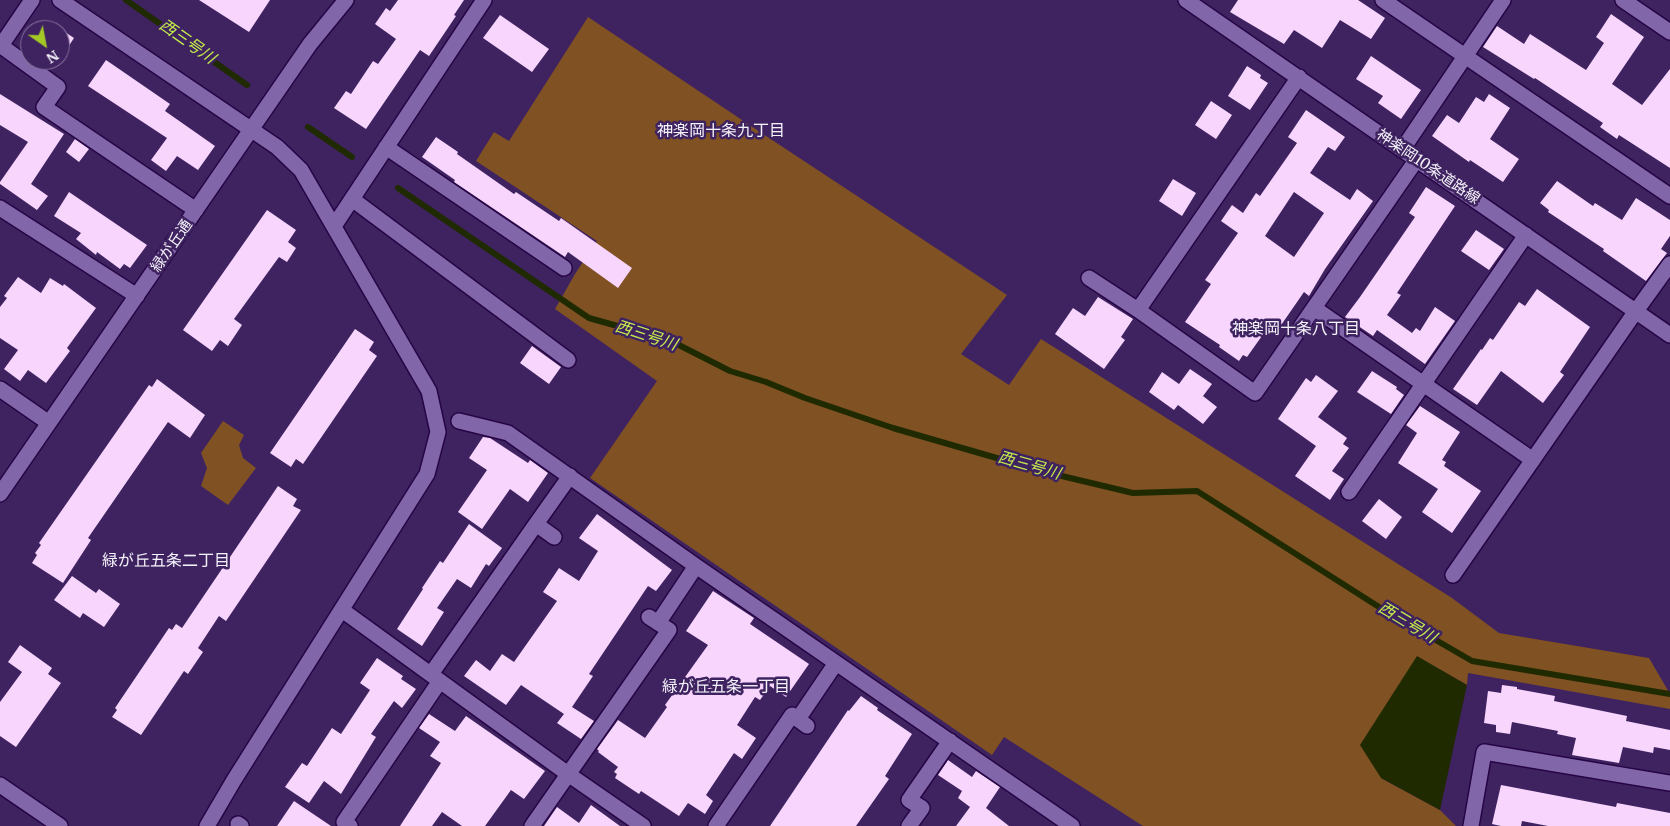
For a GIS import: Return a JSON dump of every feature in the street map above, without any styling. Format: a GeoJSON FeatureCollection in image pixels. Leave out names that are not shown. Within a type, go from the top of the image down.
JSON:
{"type":"FeatureCollection","features":[{"type":"Feature","properties":{"kind":"street"},"geometry":{"type":"LineString","coordinates":[[32,0],[0,46],[58,87],[44,107],[196,210]]}},
{"type":"Feature","properties":{"kind":"street"},"geometry":{"type":"LineString","coordinates":[[60,0],[252,129],[277,147],[301,170],[429,391],[438,432],[427,474],[372,559],[207,826]]}},
{"type":"Feature","properties":{"kind":"street","name":"緑が丘通"},"geometry":{"type":"LineString","coordinates":[[0,494],[310,44],[346,0]]}},
{"type":"Feature","properties":{"kind":"street"},"geometry":{"type":"LineString","coordinates":[[334,226],[484,0]]}},
{"type":"Feature","properties":{"kind":"street"},"geometry":{"type":"LineString","coordinates":[[1383,0],[1670,196]]}},
{"type":"Feature","properties":{"kind":"street"},"geometry":{"type":"LineString","coordinates":[[1402,150],[1503,0]]}},
{"type":"Feature","properties":{"kind":"street"},"geometry":{"type":"LineString","coordinates":[[1623,0],[1670,32]]}},
{"type":"Feature","properties":{"kind":"street","name":"神楽岡10条道路線"},"geometry":{"type":"LineString","coordinates":[[1188,1],[1670,335]]}},
{"type":"Feature","properties":{"kind":"street"},"geometry":{"type":"LineString","coordinates":[[1138,310],[1299,78]]}},
{"type":"Feature","properties":{"kind":"street"},"geometry":{"type":"LineString","coordinates":[[386,147],[564,268]]}},
{"type":"Feature","properties":{"kind":"street"},"geometry":{"type":"LineString","coordinates":[[1089,278],[1138,310],[1255,393],[1417,159]]}},
{"type":"Feature","properties":{"kind":"street"},"geometry":{"type":"LineString","coordinates":[[352,199],[568,360]]}},
{"type":"Feature","properties":{"kind":"street"},"geometry":{"type":"LineString","coordinates":[[0,208],[137,296]]}},
{"type":"Feature","properties":{"kind":"street"},"geometry":{"type":"LineString","coordinates":[[1349,492],[1526,235]]}},
{"type":"Feature","properties":{"kind":"street"},"geometry":{"type":"LineString","coordinates":[[1453,575],[1670,264]]}},
{"type":"Feature","properties":{"kind":"street"},"geometry":{"type":"LineString","coordinates":[[1314,308],[1532,460]]}},
{"type":"Feature","properties":{"kind":"street"},"geometry":{"type":"LineString","coordinates":[[0,389],[50,423]]}},
{"type":"Feature","properties":{"kind":"street"},"geometry":{"type":"LineString","coordinates":[[459,421],[508,433],[696,566],[1072,826]]}},
{"type":"Feature","properties":{"kind":"street"},"geometry":{"type":"LineString","coordinates":[[350,826],[344,822],[536,524],[570,476]]}},
{"type":"Feature","properties":{"kind":"street"},"geometry":{"type":"LineString","coordinates":[[536,524],[554,537]]}},
{"type":"Feature","properties":{"kind":"street"},"geometry":{"type":"LineString","coordinates":[[532,826],[669,630],[653,620],[696,566]]}},
{"type":"Feature","properties":{"kind":"street"},"geometry":{"type":"LineString","coordinates":[[342,610],[568,774],[644,826]]}},
{"type":"Feature","properties":{"kind":"street"},"geometry":{"type":"LineString","coordinates":[[716,826],[792,715],[802,722],[836,663]]}},
{"type":"Feature","properties":{"kind":"street"},"geometry":{"type":"LineString","coordinates":[[909,826],[922,808],[909,800],[950,741]]}},
{"type":"Feature","properties":{"kind":"street"},"geometry":{"type":"LineString","coordinates":[[1472,826],[1484,752],[1670,783]]}},
{"type":"Feature","properties":{"kind":"street"},"geometry":{"type":"LineString","coordinates":[[0,785],[60,826]]}},
{"type":"Feature","properties":{"kind":"shaded area"},"geometry":{"type":"Polygon","coordinates":[[[588,17],[1007,295],[961,354],[1009,385],[1041,339],[1452,598],[1499,633],[1649,658],[1670,694],[1670,709],[1468,673],[1467,685],[1417,657],[1381,778],[1440,810],[1456,826],[1143,826],[1004,737],[992,755],[590,478],[657,381],[555,309],[597,241],[476,161],[494,132],[509,141],[588,17]]]}},
{"type":"Feature","properties":{"kind":"shaded area"},"geometry":{"type":"Polygon","coordinates":[[[223,421],[244,435],[239,445],[243,458],[256,468],[228,505],[201,486],[207,468],[201,453],[223,421]]]}},
{"type":"Feature","properties":{"kind":"shaded area"},"geometry":{"type":"Polygon","coordinates":[[[1417,656],[1467,685],[1440,810],[1381,778],[1360,745],[1417,656]]]}},
{"type":"Feature","properties":{"kind":"building"},"geometry":{"type":"Polygon","coordinates":[[[199,0],[270,0],[249,32],[199,0]]]}},
{"type":"Feature","properties":{"kind":"building"},"geometry":{"type":"Polygon","coordinates":[[[398,0],[464,0],[454,15],[456,16],[429,56],[420,50],[366,129],[334,108],[346,91],[351,94],[373,61],[378,64],[396,39],[375,24],[386,8],[390,11],[398,0]]]}},
{"type":"Feature","properties":{"kind":"building"},"geometry":{"type":"Polygon","coordinates":[[[1238,0],[1358,0],[1385,18],[1371,39],[1340,20],[1322,48],[1294,30],[1284,44],[1230,12],[1238,0]]]}},
{"type":"Feature","properties":{"kind":"building"},"geometry":{"type":"Polygon","coordinates":[[[1611,14],[1644,37],[1612,84],[1642,105],[1670,69],[1670,168],[1619,135],[1617,139],[1600,127],[1603,123],[1535,78],[1483,47],[1497,26],[1524,44],[1530,34],[1586,70],[1604,43],[1596,37],[1611,14]]]}},
{"type":"Feature","properties":{"kind":"building"},"geometry":{"type":"Polygon","coordinates":[[[500,15],[549,49],[532,72],[483,38],[500,15]]]}},
{"type":"Feature","properties":{"kind":"building"},"geometry":{"type":"Polygon","coordinates":[[[70,35],[74,38],[70,44],[70,35]]]}},
{"type":"Feature","properties":{"kind":"building"},"geometry":{"type":"Polygon","coordinates":[[[1371,56],[1421,90],[1401,119],[1378,103],[1383,96],[1356,79],[1371,56]]]}},
{"type":"Feature","properties":{"kind":"building"},"geometry":{"type":"Polygon","coordinates":[[[106,60],[170,104],[165,111],[215,146],[198,170],[177,156],[166,171],[151,160],[167,138],[88,86],[106,60]]]}},
{"type":"Feature","properties":{"kind":"building"},"geometry":{"type":"Polygon","coordinates":[[[1247,66],[1261,75],[1260,78],[1268,83],[1250,110],[1228,96],[1247,66]]]}},
{"type":"Feature","properties":{"kind":"building"},"geometry":{"type":"Polygon","coordinates":[[[0,94],[64,134],[31,184],[48,196],[37,210],[0,184],[28,142],[0,125],[0,94]]]}},
{"type":"Feature","properties":{"kind":"building"},"geometry":{"type":"Polygon","coordinates":[[[1489,94],[1510,108],[1490,139],[1519,159],[1503,182],[1470,160],[1469,162],[1432,136],[1447,115],[1459,123],[1476,97],[1484,102],[1489,94]]]}},
{"type":"Feature","properties":{"kind":"building"},"geometry":{"type":"Polygon","coordinates":[[[1211,101],[1232,115],[1216,139],[1195,125],[1211,101]]]}},
{"type":"Feature","properties":{"kind":"building"},"geometry":{"type":"Polygon","coordinates":[[[1306,110],[1345,137],[1335,151],[1328,147],[1310,173],[1350,200],[1357,189],[1373,201],[1325,269],[1309,296],[1304,292],[1277,331],[1269,326],[1247,357],[1243,355],[1239,361],[1219,347],[1220,345],[1185,322],[1211,284],[1205,280],[1238,233],[1221,221],[1232,205],[1243,213],[1256,193],[1260,196],[1297,143],[1288,137],[1306,110]],[[1294,192],[1265,236],[1294,257],[1324,213],[1294,192]]]}},
{"type":"Feature","properties":{"kind":"building"},"geometry":{"type":"Polygon","coordinates":[[[436,137],[514,194],[516,192],[559,221],[561,218],[632,268],[618,288],[568,252],[565,257],[454,182],[455,180],[422,157],[436,137]]]}},
{"type":"Feature","properties":{"kind":"building"},"geometry":{"type":"Polygon","coordinates":[[[75,139],[89,149],[79,162],[66,152],[75,139]]]}},
{"type":"Feature","properties":{"kind":"building"},"geometry":{"type":"Polygon","coordinates":[[[1173,179],[1196,193],[1182,216],[1159,201],[1173,179]]]}},
{"type":"Feature","properties":{"kind":"building"},"geometry":{"type":"Polygon","coordinates":[[[1557,181],[1593,206],[1595,203],[1622,220],[1636,198],[1670,220],[1670,236],[1661,249],[1667,253],[1646,281],[1603,251],[1604,249],[1548,212],[1549,210],[1540,203],[1557,181]]]}},
{"type":"Feature","properties":{"kind":"building"},"geometry":{"type":"Polygon","coordinates":[[[1426,187],[1455,206],[1397,293],[1401,295],[1387,315],[1412,333],[1416,328],[1420,331],[1435,307],[1455,321],[1425,364],[1377,330],[1373,336],[1345,317],[1415,217],[1409,213],[1426,187]]]}},
{"type":"Feature","properties":{"kind":"building"},"geometry":{"type":"Polygon","coordinates":[[[69,192],[147,245],[130,268],[124,264],[120,269],[97,252],[96,255],[76,239],[81,233],[54,216],[69,192]]]}},
{"type":"Feature","properties":{"kind":"building"},"geometry":{"type":"Polygon","coordinates":[[[267,210],[296,230],[288,242],[296,248],[287,262],[279,257],[234,319],[242,325],[228,346],[220,340],[212,351],[183,330],[267,210]]]}},
{"type":"Feature","properties":{"kind":"building"},"geometry":{"type":"Polygon","coordinates":[[[1476,230],[1504,249],[1489,270],[1461,251],[1476,230]]]}},
{"type":"Feature","properties":{"kind":"building"},"geometry":{"type":"Polygon","coordinates":[[[18,277],[41,293],[50,278],[63,286],[64,284],[96,308],[67,348],[70,351],[46,383],[28,370],[20,381],[4,369],[18,350],[0,338],[0,307],[7,298],[4,296],[18,277]]]}},
{"type":"Feature","properties":{"kind":"building"},"geometry":{"type":"Polygon","coordinates":[[[1537,289],[1590,327],[1560,372],[1564,375],[1543,403],[1501,371],[1477,405],[1453,389],[1481,349],[1490,338],[1493,340],[1519,302],[1525,306],[1537,289]]]}},
{"type":"Feature","properties":{"kind":"building"},"geometry":{"type":"Polygon","coordinates":[[[1098,297],[1133,319],[1121,337],[1125,340],[1104,369],[1055,334],[1073,308],[1085,316],[1098,297]]]}},
{"type":"Feature","properties":{"kind":"building"},"geometry":{"type":"Polygon","coordinates":[[[355,329],[374,342],[369,350],[377,356],[303,464],[296,459],[291,467],[270,453],[355,329]]]}},
{"type":"Feature","properties":{"kind":"building"},"geometry":{"type":"Polygon","coordinates":[[[532,346],[561,367],[549,384],[520,363],[532,346]]]}},
{"type":"Feature","properties":{"kind":"building"},"geometry":{"type":"Polygon","coordinates":[[[1190,369],[1212,384],[1203,396],[1217,407],[1203,424],[1178,405],[1174,410],[1149,392],[1162,372],[1179,384],[1190,369]]]}},
{"type":"Feature","properties":{"kind":"building"},"geometry":{"type":"Polygon","coordinates":[[[1372,371],[1397,387],[1396,389],[1404,395],[1391,414],[1357,392],[1372,371]]]}},
{"type":"Feature","properties":{"kind":"building"},"geometry":{"type":"Polygon","coordinates":[[[1316,375],[1338,391],[1318,417],[1347,438],[1343,444],[1349,448],[1332,471],[1344,479],[1330,500],[1295,476],[1316,446],[1278,419],[1306,378],[1311,382],[1316,375]]]}},
{"type":"Feature","properties":{"kind":"building"},"geometry":{"type":"Polygon","coordinates":[[[157,379],[205,415],[190,438],[168,422],[88,538],[91,540],[63,583],[32,563],[37,555],[35,553],[41,545],[39,543],[149,385],[152,387],[157,379]]]}},
{"type":"Feature","properties":{"kind":"building"},"geometry":{"type":"Polygon","coordinates":[[[1420,406],[1460,432],[1442,460],[1446,462],[1444,466],[1481,491],[1452,533],[1422,512],[1438,489],[1398,463],[1417,433],[1406,425],[1420,406]]]}},
{"type":"Feature","properties":{"kind":"building"},"geometry":{"type":"Polygon","coordinates":[[[483,437],[490,438],[528,463],[530,460],[548,473],[528,502],[510,489],[482,529],[458,512],[487,470],[469,458],[483,437]]]}},
{"type":"Feature","properties":{"kind":"building"},"geometry":{"type":"Polygon","coordinates":[[[278,486],[297,499],[293,506],[301,510],[226,621],[219,616],[198,648],[203,652],[188,674],[184,671],[141,735],[112,717],[117,710],[115,708],[169,628],[172,630],[176,624],[182,628],[278,486]]]}},
{"type":"Feature","properties":{"kind":"building"},"geometry":{"type":"Polygon","coordinates":[[[1379,499],[1402,517],[1386,539],[1362,521],[1379,499]]]}},
{"type":"Feature","properties":{"kind":"building"},"geometry":{"type":"Polygon","coordinates":[[[597,514],[672,570],[656,591],[648,586],[589,674],[593,676],[572,707],[594,721],[581,739],[557,723],[564,714],[521,685],[506,705],[464,676],[476,660],[490,671],[502,654],[514,662],[557,601],[543,592],[559,568],[579,581],[598,551],[579,538],[597,514]]]}},
{"type":"Feature","properties":{"kind":"building"},"geometry":{"type":"Polygon","coordinates":[[[469,524],[502,548],[489,566],[486,564],[471,588],[457,579],[437,608],[444,612],[422,646],[397,629],[440,561],[443,563],[469,524]]]}},
{"type":"Feature","properties":{"kind":"building"},"geometry":{"type":"Polygon","coordinates":[[[72,576],[96,593],[99,589],[120,604],[104,627],[83,613],[80,618],[54,600],[72,576]]]}},
{"type":"Feature","properties":{"kind":"building"},"geometry":{"type":"Polygon","coordinates":[[[713,591],[754,618],[750,624],[809,664],[786,697],[770,686],[760,700],[755,697],[737,725],[756,738],[742,759],[734,753],[706,795],[713,801],[705,814],[688,803],[679,816],[641,791],[639,794],[615,778],[617,774],[614,772],[618,767],[598,752],[597,749],[618,720],[645,738],[667,707],[665,705],[708,645],[686,631],[713,591]]]}},
{"type":"Feature","properties":{"kind":"building"},"geometry":{"type":"Polygon","coordinates":[[[20,645],[52,668],[48,674],[61,683],[16,747],[0,736],[0,702],[22,672],[8,662],[20,645]]]}},
{"type":"Feature","properties":{"kind":"building"},"geometry":{"type":"Polygon","coordinates":[[[377,658],[403,676],[401,679],[416,689],[402,708],[394,701],[371,734],[376,737],[341,794],[324,781],[309,803],[285,787],[302,763],[307,766],[332,728],[341,734],[370,690],[360,683],[377,658]]]}},
{"type":"Feature","properties":{"kind":"building"},"geometry":{"type":"Polygon","coordinates":[[[1502,685],[1555,696],[1554,701],[1627,716],[1626,721],[1670,730],[1670,750],[1654,747],[1653,753],[1623,747],[1619,763],[1572,755],[1576,738],[1557,734],[1558,731],[1512,722],[1510,734],[1496,732],[1496,725],[1484,723],[1488,691],[1501,693],[1502,685]]]}},
{"type":"Feature","properties":{"kind":"building"},"geometry":{"type":"Polygon","coordinates":[[[861,696],[878,708],[877,710],[912,734],[885,776],[889,779],[856,826],[770,826],[848,710],[861,696]]]}},
{"type":"Feature","properties":{"kind":"building"},"geometry":{"type":"Polygon","coordinates":[[[429,714],[455,731],[466,716],[545,771],[524,799],[511,790],[485,826],[462,826],[442,812],[432,826],[400,826],[441,763],[430,756],[440,742],[419,728],[429,714]]]}},
{"type":"Feature","properties":{"kind":"building"},"geometry":{"type":"Polygon","coordinates":[[[948,760],[972,777],[976,771],[1000,787],[986,808],[1009,826],[956,826],[970,807],[958,798],[962,791],[938,775],[948,760]]]}},
{"type":"Feature","properties":{"kind":"building"},"geometry":{"type":"Polygon","coordinates":[[[1501,785],[1616,807],[1617,803],[1670,813],[1670,826],[1548,826],[1522,821],[1521,826],[1492,824],[1501,785]]]}},
{"type":"Feature","properties":{"kind":"building"},"geometry":{"type":"Polygon","coordinates":[[[294,801],[331,826],[277,826],[294,801]]]}},
{"type":"Feature","properties":{"kind":"building"},"geometry":{"type":"Polygon","coordinates":[[[591,805],[620,826],[544,826],[557,807],[579,823],[591,805]]]}},
{"type":"Feature","properties":{"kind":"waterway","name":"西三号川"},"geometry":{"type":"LineString","coordinates":[[126,0],[247,85]]}},
{"type":"Feature","properties":{"kind":"waterway","name":"西三号川"},"geometry":{"type":"LineString","coordinates":[[308,127],[352,157]]}},
{"type":"Feature","properties":{"kind":"waterway","name":"西三号川"},"geometry":{"type":"LineString","coordinates":[[398,188],[589,318],[671,341],[730,371],[893,428],[1045,472],[1133,493],[1197,491],[1379,607],[1472,661],[1670,694]]}},
{"type":"Feature","properties":{"kind":"district","name":"神楽岡十条九丁目"},"geometry":{"type":"Point","coordinates":[721,131]}},
{"type":"Feature","properties":{"kind":"district","name":"神楽岡十条八丁目"},"geometry":{"type":"Point","coordinates":[1296,329]}},
{"type":"Feature","properties":{"kind":"district","name":"緑が丘五条二丁目"},"geometry":{"type":"Point","coordinates":[166,561]}},
{"type":"Feature","properties":{"kind":"district","name":"緑が丘五条一丁目"},"geometry":{"type":"Point","coordinates":[726,687]}}]}
